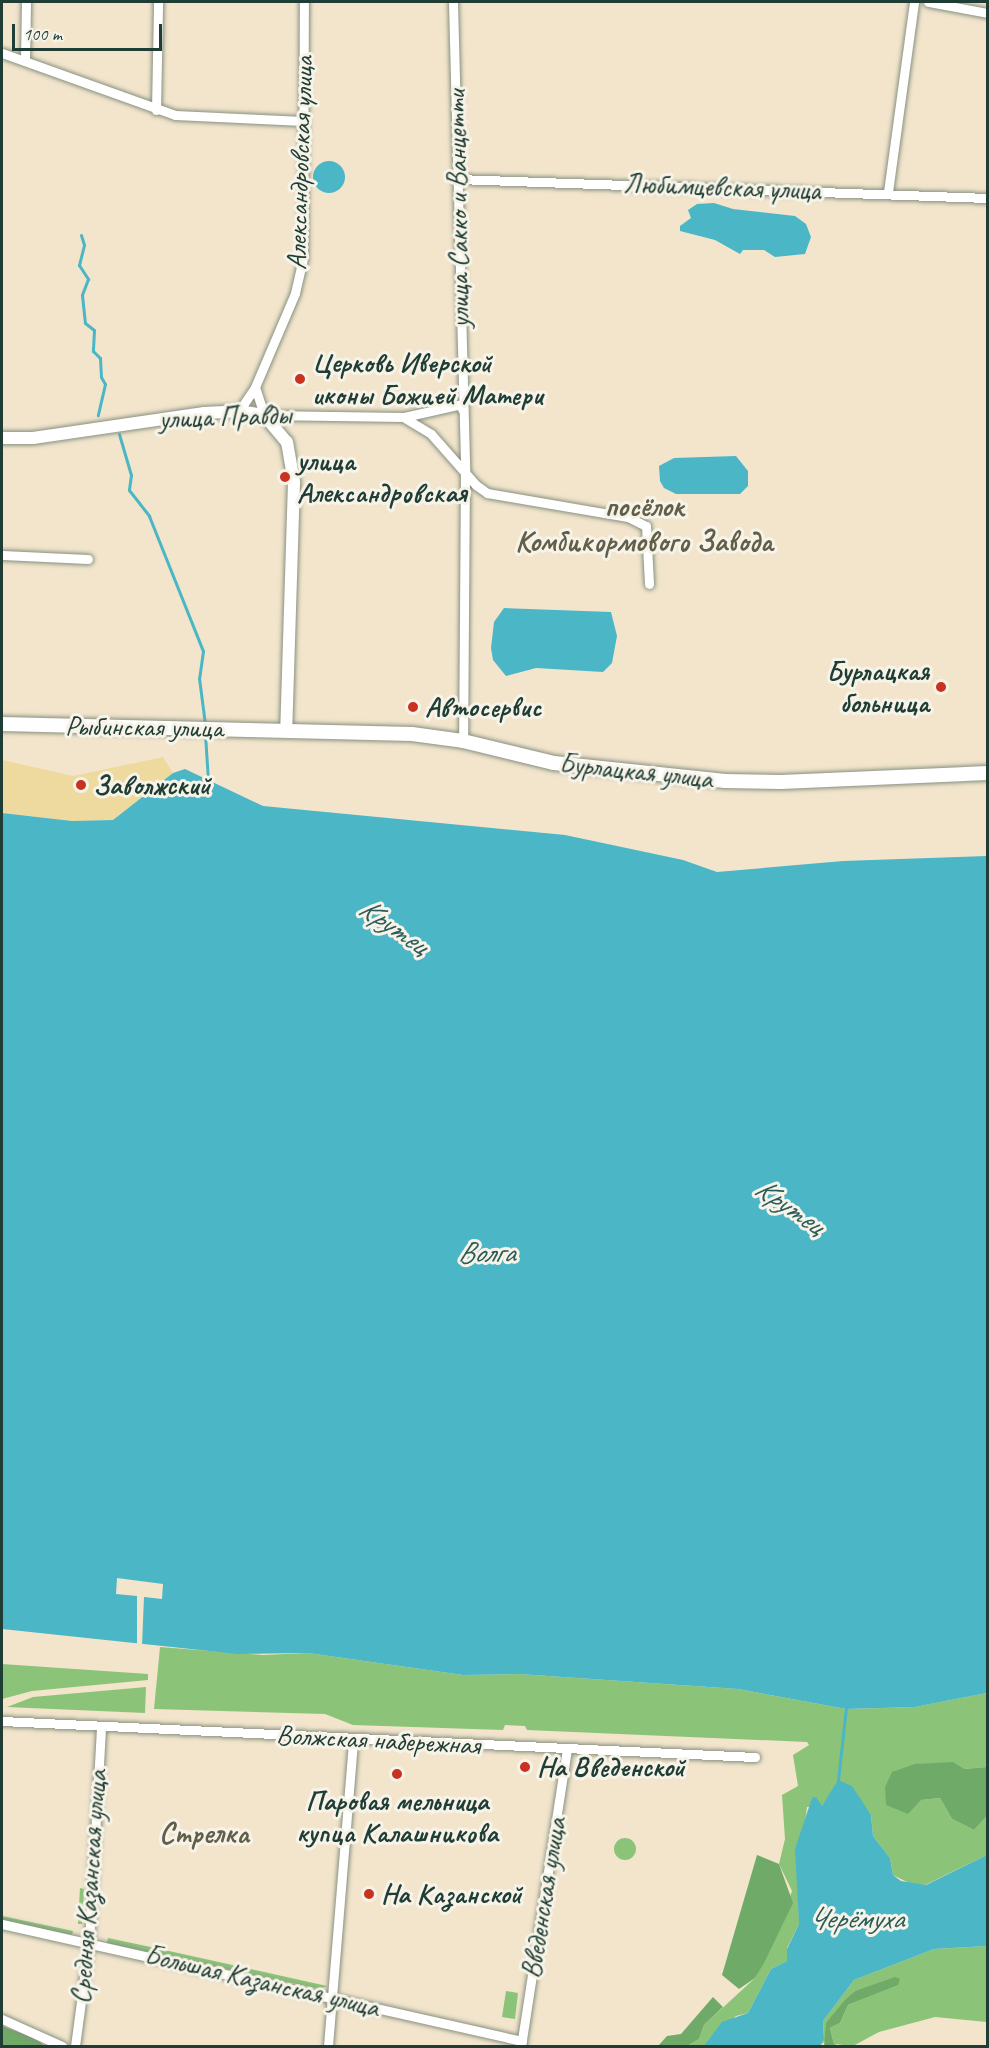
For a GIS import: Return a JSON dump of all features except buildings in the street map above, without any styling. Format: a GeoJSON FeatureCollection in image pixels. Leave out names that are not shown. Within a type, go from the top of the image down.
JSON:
{"type":"FeatureCollection","features":[{"type":"Feature","properties":{"kind":"main road","name":"Рыбинская улица"},"geometry":{"type":"LineString","coordinates":[[2,724],[286,730]]}},
{"type":"Feature","properties":{"kind":"main road","name":"Бурлацкая улица"},"geometry":{"type":"LineString","coordinates":[[286,730],[378,732],[463,741],[554,763],[725,781],[781,782],[987,773]]}},
{"type":"Feature","properties":{"kind":"street"},"geometry":{"type":"LineString","coordinates":[[25,60],[26,2]]}},
{"type":"Feature","properties":{"kind":"street"},"geometry":{"type":"LineString","coordinates":[[156,110],[158,2]]}},
{"type":"Feature","properties":{"kind":"street","name":"Александровская улица"},"geometry":{"type":"LineString","coordinates":[[239,411],[255,387],[295,293],[303,257],[304,2]]}},
{"type":"Feature","properties":{"kind":"street","name":"улица Сакко и Ванцетти"},"geometry":{"type":"LineString","coordinates":[[453,2],[465,471]]}},
{"type":"Feature","properties":{"kind":"street"},"geometry":{"type":"LineString","coordinates":[[888,192],[914,2]]}},
{"type":"Feature","properties":{"kind":"street"},"geometry":{"type":"LineString","coordinates":[[928,2],[987,13]]}},
{"type":"Feature","properties":{"kind":"street"},"geometry":{"type":"LineString","coordinates":[[2,53],[156,110],[226,119],[303,121]]}},
{"type":"Feature","properties":{"kind":"street","name":"Любимцевская улица"},"geometry":{"type":"LineString","coordinates":[[457,179],[888,192],[987,198]]}},
{"type":"Feature","properties":{"kind":"street"},"geometry":{"type":"LineString","coordinates":[[255,387],[264,415],[287,442],[293,474],[286,730]]}},
{"type":"Feature","properties":{"kind":"street","name":"улица Правды"},"geometry":{"type":"LineString","coordinates":[[2,438],[33,438],[149,419],[239,411],[264,415],[403,417],[462,404]]}},
{"type":"Feature","properties":{"kind":"street"},"geometry":{"type":"LineString","coordinates":[[403,417],[431,434],[488,493],[628,517],[646,526],[649,584]]}},
{"type":"Feature","properties":{"kind":"street"},"geometry":{"type":"LineString","coordinates":[[463,741],[465,471]]}},
{"type":"Feature","properties":{"kind":"street"},"geometry":{"type":"LineString","coordinates":[[2,555],[88,559]]}},
{"type":"Feature","properties":{"kind":"street","name":"Волжская набережная"},"geometry":{"type":"LineString","coordinates":[[2,1722],[755,1757]]}},
{"type":"Feature","properties":{"kind":"street","name":"Средняя Казанская улица"},"geometry":{"type":"LineString","coordinates":[[75,2046],[89,1943],[101,1727]]}},
{"type":"Feature","properties":{"kind":"street"},"geometry":{"type":"LineString","coordinates":[[328,2046],[353,1739]]}},
{"type":"Feature","properties":{"kind":"street","name":"Введенская улица"},"geometry":{"type":"LineString","coordinates":[[522,2044],[567,1749]]}},
{"type":"Feature","properties":{"kind":"street","name":"Большая Казанская улица"},"geometry":{"type":"LineString","coordinates":[[2,1924],[332,1996],[522,2044]]}},
{"type":"Feature","properties":{"kind":"street"},"geometry":{"type":"LineString","coordinates":[[2,2019],[62,2046]]}},
{"type":"Feature","properties":{"kind":"green space"},"geometry":{"type":"Polygon","coordinates":[[[160,1647],[263,1655],[308,1653],[463,1675],[519,1674],[738,1689],[846,1709],[915,1707],[987,1693],[987,1767],[964,1769],[921,1800],[940,1798],[952,1819],[974,1830],[987,1816],[987,1855],[925,1885],[911,1884],[893,1875],[890,1858],[873,1836],[871,1815],[864,1807],[831,1794],[822,1806],[807,1807],[798,1875],[799,1924],[787,1948],[787,1961],[771,1969],[748,2013],[736,2016],[704,2046],[687,2046],[699,2039],[704,2025],[755,1978],[775,1937],[792,1891],[779,1864],[785,1839],[782,1795],[798,1786],[793,1755],[809,1745],[807,1742],[527,1730],[525,1726],[505,1725],[503,1730],[353,1725],[325,1714],[154,1709],[160,1647]]]}},
{"type":"Feature","properties":{"kind":"green space"},"geometry":{"type":"Polygon","coordinates":[[[2,1664],[148,1674],[148,1680],[32,1691],[2,1699],[2,1664]]]}},
{"type":"Feature","properties":{"kind":"green space"},"geometry":{"type":"Polygon","coordinates":[[[146,1687],[145,1713],[7,1707],[33,1697],[146,1687]]]}},
{"type":"Feature","properties":{"kind":"green space"},"geometry":{"type":"Polygon","coordinates":[[[953,1762],[964,1769],[987,1767],[987,1816],[974,1830],[952,1819],[940,1798],[921,1800],[908,1814],[886,1805],[885,1787],[892,1772],[915,1764],[953,1762]]]}},
{"type":"Feature","properties":{"kind":"green space"},"geometry":{"type":"Polygon","coordinates":[[[625,1838],[633,1841],[636,1849],[633,1857],[625,1860],[617,1857],[614,1849],[617,1841],[625,1838]]]}},
{"type":"Feature","properties":{"kind":"green space"},"geometry":{"type":"Polygon","coordinates":[[[757,1855],[779,1864],[793,1903],[755,1978],[739,1989],[722,1975],[757,1855]]]}},
{"type":"Feature","properties":{"kind":"green space"},"geometry":{"type":"Polygon","coordinates":[[[80,1888],[84,1889],[82,1924],[78,1924],[80,1888]]]}},
{"type":"Feature","properties":{"kind":"green space"},"geometry":{"type":"Polygon","coordinates":[[[2,1916],[73,1931],[72,1935],[2,1920],[2,1916]]]}},
{"type":"Feature","properties":{"kind":"green space"},"geometry":{"type":"Polygon","coordinates":[[[108,1938],[327,1986],[320,1989],[107,1943],[108,1938]]]}},
{"type":"Feature","properties":{"kind":"green space"},"geometry":{"type":"Polygon","coordinates":[[[987,1946],[987,2022],[935,2017],[879,2032],[853,2046],[834,2044],[830,2028],[840,2023],[848,2005],[897,1985],[855,1991],[827,2023],[827,2039],[820,2046],[824,2039],[823,2021],[854,1980],[934,1949],[987,1946]]]}},
{"type":"Feature","properties":{"kind":"green space"},"geometry":{"type":"Polygon","coordinates":[[[895,1977],[900,1979],[898,1985],[848,2005],[840,2023],[830,2028],[834,2044],[840,2046],[824,2046],[826,2023],[845,2000],[855,1991],[895,1977]]]}},
{"type":"Feature","properties":{"kind":"green space"},"geometry":{"type":"Polygon","coordinates":[[[506,1991],[518,1993],[515,2019],[502,2017],[506,1991]]]}},
{"type":"Feature","properties":{"kind":"green space"},"geometry":{"type":"Polygon","coordinates":[[[713,1997],[723,2007],[704,2025],[699,2039],[687,2046],[658,2046],[667,2036],[681,2034],[713,1997]]]}},
{"type":"Feature","properties":{"kind":"green space"},"geometry":{"type":"Polygon","coordinates":[[[2,2026],[34,2038],[45,2046],[2,2046],[2,2026]]]}},
{"type":"Feature","properties":{"kind":"sand","name":"Заволжский"},"geometry":{"type":"Polygon","coordinates":[[[163,757],[173,773],[113,820],[72,821],[2,813],[2,760],[73,776],[163,757]]]}},
{"type":"Feature","properties":{"kind":"water"},"geometry":{"type":"Polygon","coordinates":[[[329,161],[340,166],[345,177],[340,188],[329,193],[318,188],[313,177],[318,166],[329,161]]]}},
{"type":"Feature","properties":{"kind":"water"},"geometry":{"type":"Polygon","coordinates":[[[714,203],[733,209],[795,216],[806,224],[811,237],[805,254],[775,257],[764,250],[743,250],[740,254],[715,240],[680,231],[680,226],[691,218],[688,210],[697,204],[714,203]]]}},
{"type":"Feature","properties":{"kind":"water"},"geometry":{"type":"Polygon","coordinates":[[[736,456],[748,471],[748,486],[740,494],[676,494],[664,488],[660,481],[659,466],[674,458],[736,456]]]}},
{"type":"Feature","properties":{"kind":"water"},"geometry":{"type":"Polygon","coordinates":[[[504,608],[611,612],[617,636],[612,663],[603,672],[536,668],[506,676],[493,660],[491,648],[494,622],[504,608]]]}},
{"type":"Feature","properties":{"kind":"water","name":"Волга"},"geometry":{"type":"Polygon","coordinates":[[[185,769],[263,806],[565,835],[683,860],[717,872],[843,861],[987,856],[987,1693],[915,1707],[846,1709],[738,1689],[519,1674],[463,1675],[308,1653],[238,1654],[2,1629],[2,813],[72,821],[113,820],[173,773],[185,769]]]}},
{"type":"Feature","properties":{"kind":"water","name":"Черёмуха"},"geometry":{"type":"Polygon","coordinates":[[[838,1780],[852,1786],[871,1815],[873,1836],[890,1858],[893,1875],[901,1881],[926,1885],[987,1855],[987,1946],[934,1949],[854,1980],[823,2021],[824,2039],[820,2046],[704,2046],[722,2022],[748,2013],[771,1969],[787,1961],[787,1949],[799,1924],[795,1849],[812,1798],[816,1797],[822,1806],[838,1780]]]}},
{"type":"Feature","properties":{"kind":"pier"},"geometry":{"type":"Polygon","coordinates":[[[117,1578],[163,1584],[162,1599],[144,1597],[142,1646],[137,1645],[137,1596],[116,1594],[117,1578]]]}},
{"type":"Feature","properties":{"kind":"waterway"},"geometry":{"type":"LineString","coordinates":[[81,235],[84,245],[79,265],[88,279],[82,295],[85,323],[94,330],[93,351],[100,358],[101,377],[105,384],[98,415]]}},
{"type":"Feature","properties":{"kind":"waterway","name":"Крутец"},"geometry":{"type":"LineString","coordinates":[[119,434],[131,475],[129,490],[149,516],[203,651],[199,678],[205,724]]}},
{"type":"Feature","properties":{"kind":"waterway","name":"Крутец"},"geometry":{"type":"LineString","coordinates":[[205,734],[208,781]]}},
{"type":"Feature","properties":{"kind":"waterway"},"geometry":{"type":"LineString","coordinates":[[838,1780],[846,1708]]}},
{"type":"Feature","properties":{"kind":"place","name":"Церковь Иверской иконы Божией Матери"},"geometry":{"type":"Point","coordinates":[300,379]}},
{"type":"Feature","properties":{"kind":"place","name":"улица Александровская"},"geometry":{"type":"Point","coordinates":[285,477]}},
{"type":"Feature","properties":{"kind":"place","name":"Бурлацкая больница"},"geometry":{"type":"Point","coordinates":[941,687]}},
{"type":"Feature","properties":{"kind":"place","name":"Автосервис"},"geometry":{"type":"Point","coordinates":[413,707]}},
{"type":"Feature","properties":{"kind":"place","name":"Заволжский"},"geometry":{"type":"Point","coordinates":[81,785]}},
{"type":"Feature","properties":{"kind":"place","name":"На Введенской"},"geometry":{"type":"Point","coordinates":[525,1767]}},
{"type":"Feature","properties":{"kind":"place","name":"Паровая мельница купца Калашникова"},"geometry":{"type":"Point","coordinates":[397,1774]}},
{"type":"Feature","properties":{"kind":"place","name":"На Казанской"},"geometry":{"type":"Point","coordinates":[369,1894]}},
{"type":"Feature","properties":{"kind":"district","name":"посёлок Комбикормового Завода"},"geometry":{"type":"Point","coordinates":[644,523]}},
{"type":"Feature","properties":{"kind":"district","name":"Стрелка"},"geometry":{"type":"Point","coordinates":[204,1833]}}]}
